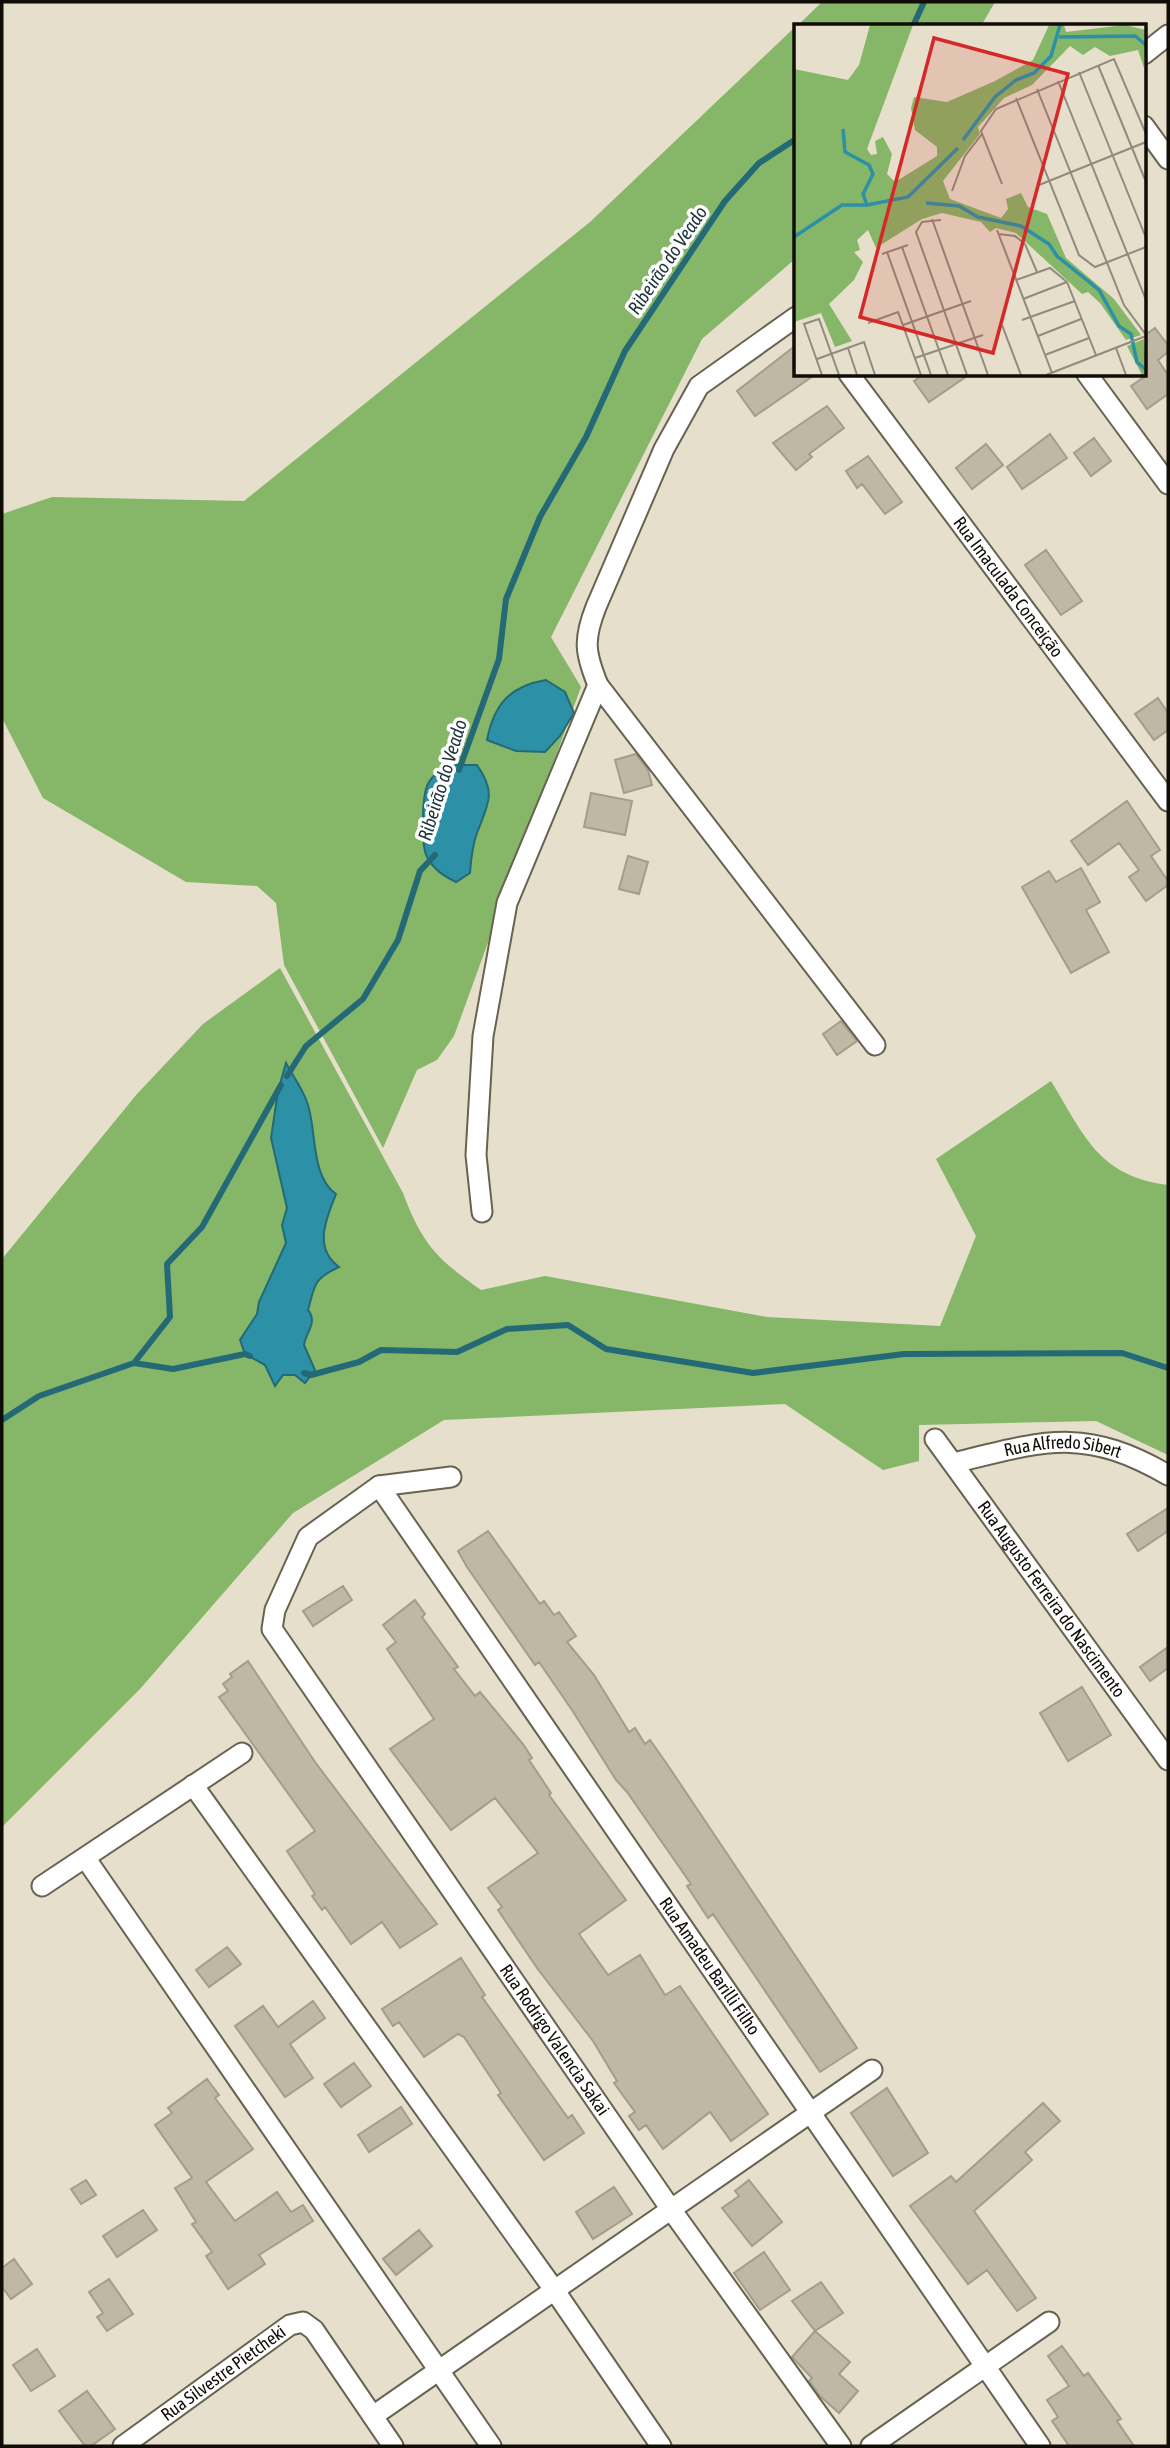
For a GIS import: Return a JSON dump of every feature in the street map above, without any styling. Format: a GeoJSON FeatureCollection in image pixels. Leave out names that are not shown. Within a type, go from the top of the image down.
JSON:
{"type":"FeatureCollection","features":[{"type":"Feature","properties":{"kind":"street"},"geometry":{"type":"LineString","coordinates":[[1146,52],[1168,35]]}},
{"type":"Feature","properties":{"kind":"street"},"geometry":{"type":"LineString","coordinates":[[1146,129],[1168,159]]}},
{"type":"Feature","properties":{"kind":"street"},"geometry":{"type":"LineString","coordinates":[[794,318],[699,386],[664,449],[586,633],[587,657],[598,685],[875,1045]]}},
{"type":"Feature","properties":{"kind":"street","name":"Rua Imaculada Conceição"},"geometry":{"type":"LineString","coordinates":[[850,376],[1168,801]]}},
{"type":"Feature","properties":{"kind":"street"},"geometry":{"type":"LineString","coordinates":[[1088,376],[1168,484]]}},
{"type":"Feature","properties":{"kind":"street"},"geometry":{"type":"LineString","coordinates":[[482,1212],[476,1155],[481,1062],[507,903],[598,685]]}},
{"type":"Feature","properties":{"kind":"street","name":"Rua Augusto Ferreira do Nascimento"},"geometry":{"type":"LineString","coordinates":[[934,1438],[1168,1760]]}},
{"type":"Feature","properties":{"kind":"street","name":"Rua Alfredo Sibert"},"geometry":{"type":"LineString","coordinates":[[953,1463],[1033,1443],[1091,1442],[1138,1458],[1168,1475]]}},
{"type":"Feature","properties":{"kind":"street"},"geometry":{"type":"LineString","coordinates":[[379,1486],[451,1477]]}},
{"type":"Feature","properties":{"kind":"street","name":"Rua Rodrigo Valencia Sakai"},"geometry":{"type":"LineString","coordinates":[[379,1486],[308,1537],[275,1610],[272,1629],[670,2208],[841,2446]]}},
{"type":"Feature","properties":{"kind":"street","name":"Rua Amadeu Barilli Filho"},"geometry":{"type":"LineString","coordinates":[[379,1486],[1040,2446]]}},
{"type":"Feature","properties":{"kind":"street"},"geometry":{"type":"LineString","coordinates":[[42,1886],[242,1753]]}},
{"type":"Feature","properties":{"kind":"street"},"geometry":{"type":"LineString","coordinates":[[193,1785],[555,2291],[661,2446]]}},
{"type":"Feature","properties":{"kind":"street"},"geometry":{"type":"LineString","coordinates":[[86,1859],[491,2446]]}},
{"type":"Feature","properties":{"kind":"street"},"geometry":{"type":"LineString","coordinates":[[373,2416],[872,2070]]}},
{"type":"Feature","properties":{"kind":"street","name":"Rua Silvestre Pietcheki"},"geometry":{"type":"LineString","coordinates":[[123,2446],[290,2325],[303,2322],[314,2330],[393,2446]]}},
{"type":"Feature","properties":{"kind":"street"},"geometry":{"type":"LineString","coordinates":[[871,2446],[1049,2322]]}},
{"type":"Feature","properties":{"kind":"green space"},"geometry":{"type":"Polygon","coordinates":[[[822,2],[995,2],[982,24],[799,24],[822,2]]]}},
{"type":"Feature","properties":{"kind":"green space"},"geometry":{"type":"Polygon","coordinates":[[[794,28],[794,260],[702,339],[551,637],[581,687],[454,1036],[437,1060],[417,1070],[383,1148],[284,965],[276,903],[257,886],[186,882],[43,798],[2,718],[2,514],[52,497],[244,501],[590,222],[794,28]]]}},
{"type":"Feature","properties":{"kind":"green space"},"geometry":{"type":"Polygon","coordinates":[[[280,968],[403,1193],[424,1238],[442,1259],[481,1290],[545,1276],[767,1317],[940,1326],[976,1236],[936,1159],[1051,1081],[1084,1135],[1109,1162],[1125,1173],[1168,1185],[1168,1455],[1096,1421],[919,1425],[919,1461],[883,1470],[785,1404],[444,1420],[293,1513],[140,1689],[2,1827],[2,1259],[137,1094],[203,1024],[280,968]]]}},
{"type":"Feature","properties":{"kind":"water"},"geometry":{"type":"Polygon","coordinates":[[[546,680],[565,692],[574,713],[560,736],[545,752],[516,751],[487,740],[494,716],[506,699],[523,687],[546,680]]]}},
{"type":"Feature","properties":{"kind":"water"},"geometry":{"type":"Polygon","coordinates":[[[452,765],[477,765],[489,791],[487,806],[474,843],[470,873],[456,882],[430,862],[425,851],[423,833],[427,786],[434,775],[452,765]]]}},
{"type":"Feature","properties":{"kind":"water"},"geometry":{"type":"Polygon","coordinates":[[[286,1063],[307,1102],[322,1176],[336,1194],[326,1223],[324,1242],[326,1251],[339,1267],[324,1275],[316,1284],[308,1310],[312,1323],[304,1345],[315,1370],[305,1383],[295,1375],[283,1375],[275,1386],[265,1365],[245,1354],[240,1340],[257,1314],[259,1302],[286,1243],[282,1225],[287,1208],[271,1138],[278,1091],[286,1063]]]}},
{"type":"Feature","properties":{"kind":"building"},"geometry":{"type":"Polygon","coordinates":[[[1155,328],[1168,345],[1168,352],[1158,360],[1168,375],[1168,394],[1147,409],[1131,386],[1146,376],[1146,335],[1155,328]]]}},
{"type":"Feature","properties":{"kind":"building"},"geometry":{"type":"Polygon","coordinates":[[[794,347],[794,376],[813,376],[755,416],[737,391],[794,347]]]}},
{"type":"Feature","properties":{"kind":"building"},"geometry":{"type":"Polygon","coordinates":[[[921,376],[967,376],[929,402],[914,381],[921,376]]]}},
{"type":"Feature","properties":{"kind":"building"},"geometry":{"type":"Polygon","coordinates":[[[827,406],[844,428],[809,454],[812,457],[796,470],[773,443],[827,406]]]}},
{"type":"Feature","properties":{"kind":"building"},"geometry":{"type":"Polygon","coordinates":[[[1050,434],[1067,458],[1022,489],[1007,467],[1050,434]]]}},
{"type":"Feature","properties":{"kind":"building"},"geometry":{"type":"Polygon","coordinates":[[[1094,438],[1111,461],[1091,476],[1074,453],[1094,438]]]}},
{"type":"Feature","properties":{"kind":"building"},"geometry":{"type":"Polygon","coordinates":[[[986,444],[1003,465],[972,489],[956,468],[986,444]]]}},
{"type":"Feature","properties":{"kind":"building"},"geometry":{"type":"Polygon","coordinates":[[[868,456],[902,502],[885,514],[862,484],[857,488],[846,471],[868,456]]]}},
{"type":"Feature","properties":{"kind":"building"},"geometry":{"type":"Polygon","coordinates":[[[1046,550],[1082,601],[1061,615],[1025,565],[1046,550]]]}},
{"type":"Feature","properties":{"kind":"building"},"geometry":{"type":"Polygon","coordinates":[[[1158,698],[1168,713],[1168,730],[1154,740],[1135,714],[1158,698]]]}},
{"type":"Feature","properties":{"kind":"building"},"geometry":{"type":"Polygon","coordinates":[[[636,754],[648,770],[652,785],[624,793],[615,760],[636,754]]]}},
{"type":"Feature","properties":{"kind":"building"},"geometry":{"type":"Polygon","coordinates":[[[591,793],[632,801],[625,835],[584,827],[591,793]]]}},
{"type":"Feature","properties":{"kind":"building"},"geometry":{"type":"Polygon","coordinates":[[[1127,801],[1160,850],[1151,856],[1168,881],[1168,885],[1146,901],[1129,877],[1139,870],[1119,843],[1088,865],[1071,841],[1127,801]]]}},
{"type":"Feature","properties":{"kind":"building"},"geometry":{"type":"Polygon","coordinates":[[[628,856],[648,862],[639,894],[619,889],[628,856]]]}},
{"type":"Feature","properties":{"kind":"building"},"geometry":{"type":"Polygon","coordinates":[[[1081,868],[1100,902],[1086,910],[1109,952],[1071,973],[1022,887],[1049,871],[1056,882],[1081,868]]]}},
{"type":"Feature","properties":{"kind":"building"},"geometry":{"type":"Polygon","coordinates":[[[841,1021],[857,1041],[837,1055],[823,1034],[841,1021]]]}},
{"type":"Feature","properties":{"kind":"building"},"geometry":{"type":"Polygon","coordinates":[[[1168,1508],[1168,1531],[1138,1551],[1127,1534],[1168,1508]]]}},
{"type":"Feature","properties":{"kind":"building"},"geometry":{"type":"Polygon","coordinates":[[[488,1531],[540,1604],[544,1601],[554,1615],[559,1612],[576,1636],[567,1642],[594,1675],[629,1732],[635,1728],[645,1744],[650,1740],[857,2048],[820,2072],[713,1914],[708,1918],[687,1886],[691,1884],[616,1780],[572,1710],[539,1662],[535,1665],[467,1567],[458,1551],[488,1531]]]}},
{"type":"Feature","properties":{"kind":"building"},"geometry":{"type":"Polygon","coordinates":[[[343,1586],[352,1600],[313,1626],[303,1611],[343,1586]]]}},
{"type":"Feature","properties":{"kind":"building"},"geometry":{"type":"Polygon","coordinates":[[[415,1600],[425,1614],[422,1617],[458,1667],[454,1669],[475,1696],[480,1692],[523,1744],[532,1758],[529,1760],[551,1793],[549,1795],[626,1900],[579,1934],[608,1975],[640,1955],[665,1995],[680,1986],[768,2114],[731,2141],[710,2112],[663,2149],[646,2125],[639,2130],[629,2116],[635,2112],[614,2083],[617,2081],[593,2041],[537,1968],[498,1910],[502,1907],[488,1888],[538,1853],[495,1798],[451,1830],[390,1749],[434,1719],[387,1649],[396,1642],[383,1625],[415,1600]]]}},
{"type":"Feature","properties":{"kind":"building"},"geometry":{"type":"Polygon","coordinates":[[[1168,1647],[1168,1668],[1150,1681],[1140,1667],[1168,1647]]]}},
{"type":"Feature","properties":{"kind":"building"},"geometry":{"type":"Polygon","coordinates":[[[248,1661],[315,1762],[437,1924],[400,1948],[382,1922],[351,1944],[325,1907],[322,1910],[312,1896],[315,1894],[287,1851],[315,1831],[219,1697],[228,1691],[223,1684],[232,1677],[230,1674],[248,1661]]]}},
{"type":"Feature","properties":{"kind":"building"},"geometry":{"type":"Polygon","coordinates":[[[1082,1687],[1111,1735],[1068,1761],[1040,1713],[1082,1687]]]}},
{"type":"Feature","properties":{"kind":"building"},"geometry":{"type":"Polygon","coordinates":[[[227,1947],[241,1964],[209,1987],[196,1970],[227,1947]]]}},
{"type":"Feature","properties":{"kind":"building"},"geometry":{"type":"Polygon","coordinates":[[[461,1958],[485,1995],[482,1997],[568,2118],[572,2115],[584,2133],[544,2160],[498,2095],[501,2093],[464,2037],[458,2034],[424,2057],[399,2022],[393,2026],[382,2009],[461,1958]]]}},
{"type":"Feature","properties":{"kind":"building"},"geometry":{"type":"Polygon","coordinates":[[[313,2001],[325,2018],[290,2044],[313,2078],[285,2097],[235,2026],[263,2006],[278,2027],[313,2001]]]}},
{"type":"Feature","properties":{"kind":"building"},"geometry":{"type":"Polygon","coordinates":[[[354,2063],[371,2086],[341,2107],[324,2084],[354,2063]]]}},
{"type":"Feature","properties":{"kind":"building"},"geometry":{"type":"Polygon","coordinates":[[[207,2079],[219,2095],[215,2098],[253,2149],[206,2182],[235,2221],[277,2192],[291,2212],[303,2205],[313,2221],[259,2255],[265,2264],[228,2289],[206,2256],[212,2252],[192,2224],[196,2222],[175,2188],[192,2178],[155,2125],[172,2113],[168,2108],[207,2079]]]}},
{"type":"Feature","properties":{"kind":"building"},"geometry":{"type":"Polygon","coordinates":[[[887,2088],[928,2153],[893,2176],[851,2113],[887,2088]]]}},
{"type":"Feature","properties":{"kind":"building"},"geometry":{"type":"Polygon","coordinates":[[[1043,2103],[1060,2121],[1025,2152],[1032,2160],[974,2211],[1036,2298],[1017,2311],[987,2270],[968,2284],[910,2206],[951,2176],[956,2182],[1043,2103]]]}},
{"type":"Feature","properties":{"kind":"building"},"geometry":{"type":"Polygon","coordinates":[[[401,2107],[412,2124],[369,2152],[358,2135],[401,2107]]]}},
{"type":"Feature","properties":{"kind":"building"},"geometry":{"type":"Polygon","coordinates":[[[86,2180],[96,2195],[81,2204],[71,2189],[86,2180]]]}},
{"type":"Feature","properties":{"kind":"building"},"geometry":{"type":"Polygon","coordinates":[[[749,2180],[782,2222],[752,2246],[722,2208],[739,2196],[735,2191],[749,2180]]]}},
{"type":"Feature","properties":{"kind":"building"},"geometry":{"type":"Polygon","coordinates":[[[614,2187],[632,2214],[593,2239],[576,2212],[614,2187]]]}},
{"type":"Feature","properties":{"kind":"building"},"geometry":{"type":"Polygon","coordinates":[[[143,2210],[157,2230],[117,2257],[103,2236],[143,2210]]]}},
{"type":"Feature","properties":{"kind":"building"},"geometry":{"type":"Polygon","coordinates":[[[419,2230],[432,2246],[396,2275],[383,2259],[419,2230]]]}},
{"type":"Feature","properties":{"kind":"building"},"geometry":{"type":"Polygon","coordinates":[[[764,2252],[790,2290],[760,2310],[734,2273],[764,2252]]]}},
{"type":"Feature","properties":{"kind":"building"},"geometry":{"type":"Polygon","coordinates":[[[14,2259],[32,2284],[11,2299],[2,2287],[2,2268],[14,2259]]]}},
{"type":"Feature","properties":{"kind":"building"},"geometry":{"type":"Polygon","coordinates":[[[109,2279],[133,2314],[107,2331],[97,2317],[103,2313],[89,2292],[109,2279]]]}},
{"type":"Feature","properties":{"kind":"building"},"geometry":{"type":"Polygon","coordinates":[[[821,2282],[843,2313],[815,2331],[792,2301],[821,2282]]]}},
{"type":"Feature","properties":{"kind":"building"},"geometry":{"type":"Polygon","coordinates":[[[815,2331],[850,2362],[839,2374],[858,2391],[839,2413],[820,2396],[809,2381],[812,2378],[792,2357],[815,2331]]]}},
{"type":"Feature","properties":{"kind":"building"},"geometry":{"type":"Polygon","coordinates":[[[1062,2346],[1084,2376],[1088,2373],[1121,2419],[1117,2421],[1134,2446],[1069,2446],[1052,2421],[1058,2417],[1047,2400],[1069,2386],[1048,2356],[1062,2346]]]}},
{"type":"Feature","properties":{"kind":"building"},"geometry":{"type":"Polygon","coordinates":[[[37,2349],[55,2376],[31,2391],[13,2365],[37,2349]]]}},
{"type":"Feature","properties":{"kind":"building"},"geometry":{"type":"Polygon","coordinates":[[[87,2391],[115,2429],[91,2446],[85,2446],[59,2411],[87,2391]]]}},
{"type":"Feature","properties":{"kind":"waterway","name":"Ribeirão do Veado"},"geometry":{"type":"LineString","coordinates":[[914,24],[924,2]]}},
{"type":"Feature","properties":{"kind":"waterway","name":"Ribeirão do Veado"},"geometry":{"type":"LineString","coordinates":[[459,770],[499,659],[506,599],[540,517],[586,437],[625,351],[725,201],[759,163],[794,140]]}},
{"type":"Feature","properties":{"kind":"waterway","name":"Ribeirão do Veado"},"geometry":{"type":"LineString","coordinates":[[287,1076],[306,1046],[363,999],[398,940],[420,871],[435,855]]}},
{"type":"Feature","properties":{"kind":"waterway","name":"Ribeirão do Veado"},"geometry":{"type":"LineString","coordinates":[[2,1420],[39,1396],[134,1363],[170,1317],[167,1264],[202,1227],[281,1085]]}},
{"type":"Feature","properties":{"kind":"waterway"},"geometry":{"type":"LineString","coordinates":[[304,1373],[311,1375],[359,1362],[381,1350],[457,1352],[507,1329],[568,1325],[606,1349],[753,1373],[904,1354],[1122,1353],[1168,1368]]}},
{"type":"Feature","properties":{"kind":"waterway"},"geometry":{"type":"LineString","coordinates":[[134,1363],[173,1369],[245,1354],[250,1356]]}}]}
